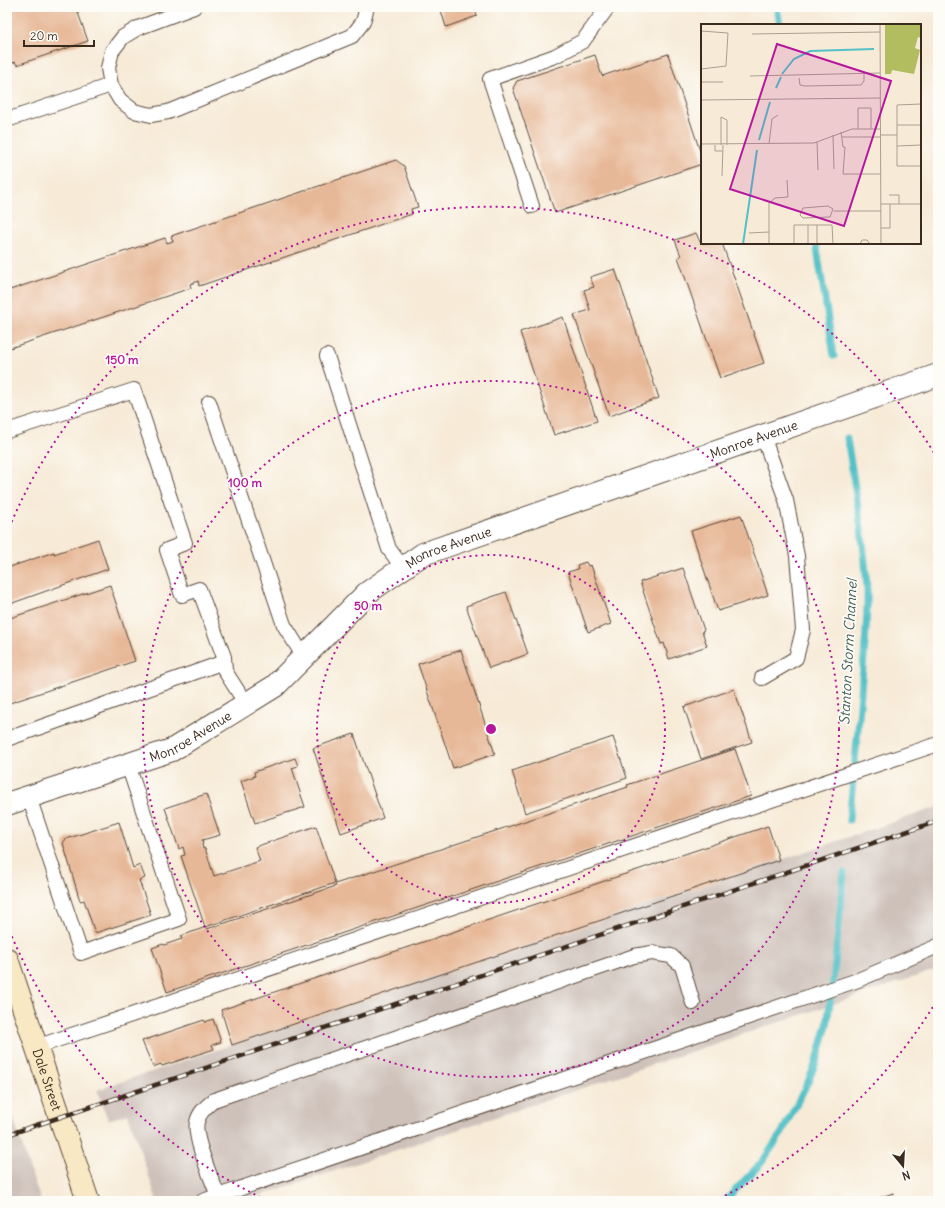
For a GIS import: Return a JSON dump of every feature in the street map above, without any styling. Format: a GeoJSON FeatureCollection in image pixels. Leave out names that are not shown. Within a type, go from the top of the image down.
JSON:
{"type":"FeatureCollection","features":[{"type":"Feature","properties":{"kind":"street","name":"Monroe Avenue"},"geometry":{"type":"LineString","coordinates":[[7,804],[172,750],[275,686],[367,593],[423,554],[938,375]]}},
{"type":"Feature","properties":{"kind":"street","name":"Dale Street"},"geometry":{"type":"LineString","coordinates":[[7,959],[88,1201]]}},
{"type":"Feature","properties":{"kind":"lane"},"geometry":{"type":"LineString","coordinates":[[194,7],[138,28],[123,37],[112,51],[108,68],[111,85],[120,100],[134,111],[151,115],[168,112],[352,36],[363,22],[367,7]]}},
{"type":"Feature","properties":{"kind":"lane"},"geometry":{"type":"LineString","coordinates":[[532,206],[490,79],[555,56],[583,41],[608,7]]}},
{"type":"Feature","properties":{"kind":"lane"},"geometry":{"type":"LineString","coordinates":[[7,120],[111,85]]}},
{"type":"Feature","properties":{"kind":"lane"},"geometry":{"type":"LineString","coordinates":[[327,356],[390,549],[403,568]]}},
{"type":"Feature","properties":{"kind":"lane"},"geometry":{"type":"LineString","coordinates":[[7,431],[134,390],[185,544],[167,550],[182,595],[199,589],[224,657],[225,671],[246,704]]}},
{"type":"Feature","properties":{"kind":"lane"},"geometry":{"type":"LineString","coordinates":[[209,402],[284,625],[304,657]]}},
{"type":"Feature","properties":{"kind":"lane"},"geometry":{"type":"LineString","coordinates":[[762,678],[796,658],[803,630],[797,556],[788,507],[763,436]]}},
{"type":"Feature","properties":{"kind":"lane"},"geometry":{"type":"LineString","coordinates":[[7,738],[224,662]]}},
{"type":"Feature","properties":{"kind":"lane"},"geometry":{"type":"LineString","coordinates":[[36,1047],[938,744]]}},
{"type":"Feature","properties":{"kind":"lane"},"geometry":{"type":"LineString","coordinates":[[29,797],[81,954],[179,919],[128,765]]}},
{"type":"Feature","properties":{"kind":"lane"},"geometry":{"type":"LineString","coordinates":[[203,1201],[858,980],[938,946]]}},
{"type":"Feature","properties":{"kind":"lane"},"geometry":{"type":"LineString","coordinates":[[218,1196],[197,1138],[197,1122],[201,1112],[214,1100],[634,956],[652,953],[671,956],[682,966],[694,1003]]}},
{"type":"Feature","properties":{"kind":"shaded area"},"geometry":{"type":"Polygon","coordinates":[[[938,807],[938,969],[244,1201],[157,1201],[128,1114],[108,1120],[97,1090],[938,807]]]}},
{"type":"Feature","properties":{"kind":"shaded area"},"geometry":{"type":"Polygon","coordinates":[[[9,1104],[41,1201],[7,1201],[7,1105],[9,1104]]]}},
{"type":"Feature","properties":{"kind":"building"},"geometry":{"type":"Polygon","coordinates":[[[7,7],[76,7],[88,41],[17,65],[15,62],[7,65],[7,7]]]}},
{"type":"Feature","properties":{"kind":"building"},"geometry":{"type":"Polygon","coordinates":[[[440,7],[474,7],[477,16],[446,27],[440,7]]]}},
{"type":"Feature","properties":{"kind":"building"},"geometry":{"type":"Polygon","coordinates":[[[668,54],[701,154],[701,164],[555,213],[513,88],[517,81],[595,55],[602,76],[668,54]]]}},
{"type":"Feature","properties":{"kind":"building"},"geometry":{"type":"Polygon","coordinates":[[[396,160],[404,166],[418,207],[411,209],[412,214],[199,286],[198,281],[190,284],[191,288],[7,349],[7,291],[165,238],[167,243],[173,241],[171,236],[396,160]]]}},
{"type":"Feature","properties":{"kind":"building"},"geometry":{"type":"Polygon","coordinates":[[[696,233],[701,244],[722,244],[764,363],[720,378],[678,257],[681,256],[675,240],[696,233]]]}},
{"type":"Feature","properties":{"kind":"building"},"geometry":{"type":"Polygon","coordinates":[[[615,269],[659,398],[609,416],[574,315],[590,310],[584,290],[594,287],[590,277],[615,269]]]}},
{"type":"Feature","properties":{"kind":"building"},"geometry":{"type":"Polygon","coordinates":[[[563,317],[597,421],[554,435],[520,332],[563,317]]]}},
{"type":"Feature","properties":{"kind":"building"},"geometry":{"type":"Polygon","coordinates":[[[741,515],[768,595],[718,611],[691,531],[741,515]]]}},
{"type":"Feature","properties":{"kind":"building"},"geometry":{"type":"Polygon","coordinates":[[[98,539],[108,569],[7,605],[7,568],[98,539]]]}},
{"type":"Feature","properties":{"kind":"building"},"geometry":{"type":"Polygon","coordinates":[[[586,562],[588,566],[591,565],[611,624],[588,632],[568,572],[578,569],[577,565],[586,562]]]}},
{"type":"Feature","properties":{"kind":"building"},"geometry":{"type":"Polygon","coordinates":[[[683,568],[704,630],[702,631],[707,646],[669,659],[664,643],[661,644],[640,582],[683,568]]]}},
{"type":"Feature","properties":{"kind":"building"},"geometry":{"type":"Polygon","coordinates":[[[110,585],[135,661],[7,704],[7,619],[110,585]]]}},
{"type":"Feature","properties":{"kind":"building"},"geometry":{"type":"Polygon","coordinates":[[[506,592],[528,654],[489,668],[466,606],[506,592]]]}},
{"type":"Feature","properties":{"kind":"building"},"geometry":{"type":"Polygon","coordinates":[[[461,650],[495,754],[453,768],[418,664],[461,650]]]}},
{"type":"Feature","properties":{"kind":"building"},"geometry":{"type":"Polygon","coordinates":[[[734,689],[752,742],[701,759],[684,707],[734,689]]]}},
{"type":"Feature","properties":{"kind":"building"},"geometry":{"type":"Polygon","coordinates":[[[354,734],[383,818],[341,833],[313,748],[354,734]]]}},
{"type":"Feature","properties":{"kind":"building"},"geometry":{"type":"Polygon","coordinates":[[[613,737],[627,778],[525,813],[512,771],[613,737]]]}},
{"type":"Feature","properties":{"kind":"building"},"geometry":{"type":"Polygon","coordinates":[[[735,749],[751,796],[167,992],[152,948],[182,939],[181,936],[206,927],[207,929],[336,886],[335,884],[628,787],[627,785],[735,749]]]}},
{"type":"Feature","properties":{"kind":"building"},"geometry":{"type":"Polygon","coordinates":[[[295,758],[298,766],[292,768],[305,807],[255,823],[241,781],[255,776],[254,772],[295,758]]]}},
{"type":"Feature","properties":{"kind":"building"},"geometry":{"type":"Polygon","coordinates":[[[206,794],[220,835],[202,840],[203,849],[205,848],[214,876],[260,861],[255,847],[316,826],[335,883],[205,927],[181,856],[185,855],[183,847],[179,849],[165,808],[206,794]]]}},
{"type":"Feature","properties":{"kind":"building"},"geometry":{"type":"Polygon","coordinates":[[[119,822],[133,868],[140,865],[145,878],[139,880],[151,915],[95,933],[84,900],[80,901],[63,843],[66,839],[119,822]]]}},
{"type":"Feature","properties":{"kind":"building"},"geometry":{"type":"Polygon","coordinates":[[[768,826],[779,860],[232,1045],[221,1010],[768,826]]]}},
{"type":"Feature","properties":{"kind":"building"},"geometry":{"type":"Polygon","coordinates":[[[213,1019],[221,1042],[212,1045],[214,1049],[162,1066],[161,1064],[153,1067],[142,1041],[204,1020],[205,1022],[213,1019]]]}},
{"type":"Feature","properties":{"kind":"building"},"geometry":{"type":"Polygon","coordinates":[[[893,1193],[895,1201],[870,1201],[893,1193]]]}},
{"type":"Feature","properties":{"kind":"waterway","name":"Stanton Storm Channel"},"geometry":{"type":"LineString","coordinates":[[777,7],[780,24]]}},
{"type":"Feature","properties":{"kind":"waterway","name":"Stanton Storm Channel"},"geometry":{"type":"LineString","coordinates":[[816,244],[834,356]]}},
{"type":"Feature","properties":{"kind":"waterway","name":"Stanton Storm Channel"},"geometry":{"type":"LineString","coordinates":[[847,438],[861,531],[867,588],[867,622],[849,820]]}},
{"type":"Feature","properties":{"kind":"waterway","name":"Stanton Storm Channel"},"geometry":{"type":"LineString","coordinates":[[725,1201],[762,1162],[781,1134],[808,1082],[818,1057],[827,1025],[844,873]]}},
{"type":"Feature","properties":{"kind":"railway"},"geometry":{"type":"LineString","coordinates":[[7,1135],[938,821]]}}]}
